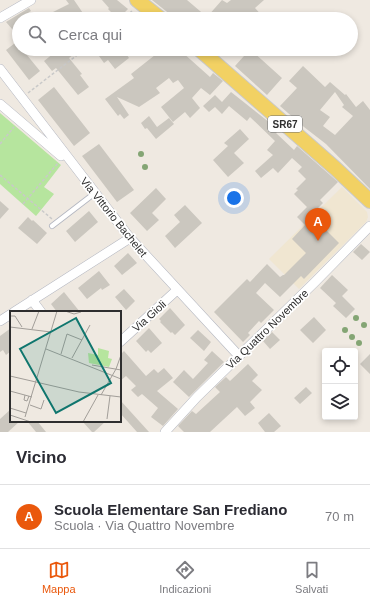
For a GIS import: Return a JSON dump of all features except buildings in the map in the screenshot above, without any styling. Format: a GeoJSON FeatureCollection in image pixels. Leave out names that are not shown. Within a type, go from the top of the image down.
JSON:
{"type":"FeatureCollection","features":[{"type":"Feature","properties":{"kind":"main road"},"geometry":{"type":"LineString","coordinates":[[138,0],[153,12]]}},
{"type":"Feature","properties":{"kind":"main road","name":"SR67"},"geometry":{"type":"LineString","coordinates":[[207,56],[370,201]]}},
{"type":"Feature","properties":{"kind":"street"},"geometry":{"type":"LineString","coordinates":[[0,18],[31,0]]}},
{"type":"Feature","properties":{"kind":"street","name":"Via Vittorio Bachelet"},"geometry":{"type":"LineString","coordinates":[[0,69],[66,159],[130,238],[239,356]]}},
{"type":"Feature","properties":{"kind":"street"},"geometry":{"type":"LineString","coordinates":[[0,104],[66,159]]}},
{"type":"Feature","properties":{"kind":"street","name":"Via Quattro Novembre"},"geometry":{"type":"LineString","coordinates":[[169,431],[197,397],[370,226]]}},
{"type":"Feature","properties":{"kind":"street"},"geometry":{"type":"LineString","coordinates":[[16,311],[130,238]]}},
{"type":"Feature","properties":{"kind":"street","name":"Via Gioli"},"geometry":{"type":"LineString","coordinates":[[121,341],[177,290]]}},
{"type":"Feature","properties":{"kind":"street"},"geometry":{"type":"LineString","coordinates":[[32,300],[40,311]]}},
{"type":"Feature","properties":{"kind":"street"},"geometry":{"type":"LineString","coordinates":[[0,322],[10,315]]}},
{"type":"Feature","properties":{"kind":"lane"},"geometry":{"type":"LineString","coordinates":[[52,226],[95,194]]}},
{"type":"Feature","properties":{"kind":"path"},"geometry":{"type":"LineString","coordinates":[[22,98],[76,56]]}},
{"type":"Feature","properties":{"kind":"path"},"geometry":{"type":"LineString","coordinates":[[0,144],[20,121]]}},
{"type":"Feature","properties":{"kind":"path"},"geometry":{"type":"LineString","coordinates":[[23,204],[66,159]]}},
{"type":"Feature","properties":{"kind":"path"},"geometry":{"type":"LineString","coordinates":[[0,175],[56,223]]}},
{"type":"Feature","properties":{"kind":"shaded area"},"geometry":{"type":"Polygon","coordinates":[[[342,187],[367,212],[368,217],[366,222],[299,289],[269,259],[342,187]]]}},
{"type":"Feature","properties":{"kind":"green space"},"geometry":{"type":"Polygon","coordinates":[[[0,113],[61,165],[44,187],[54,194],[36,216],[0,184],[0,113]]]}},
{"type":"Feature","properties":{"kind":"place","name":"Scuola Elementare San Frediano"},"geometry":{"type":"Point","coordinates":[318,241]}}]}
